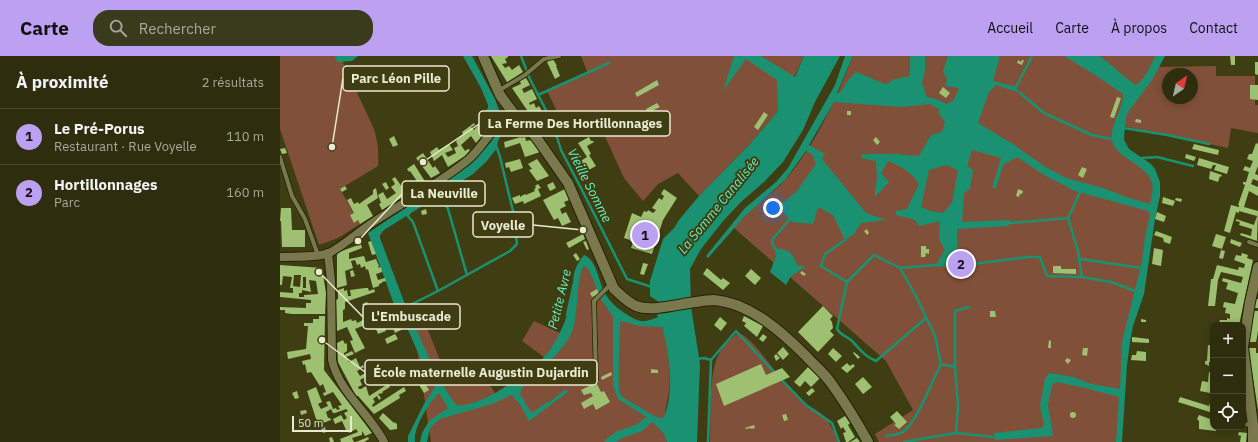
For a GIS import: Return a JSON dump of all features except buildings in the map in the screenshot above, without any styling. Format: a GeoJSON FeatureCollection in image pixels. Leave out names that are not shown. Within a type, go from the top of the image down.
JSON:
{"type":"FeatureCollection","features":[{"type":"Feature","properties":{"kind":"street"},"geometry":{"type":"LineString","coordinates":[[280,256],[318,255],[328,253],[468,160],[492,132],[509,116],[511,103],[504,88],[485,60]]}},
{"type":"Feature","properties":{"kind":"street"},"geometry":{"type":"LineString","coordinates":[[485,60],[509,116]]}},
{"type":"Feature","properties":{"kind":"street"},"geometry":{"type":"LineString","coordinates":[[509,116],[522,119],[568,183],[608,286],[636,306],[651,308],[713,300],[740,307],[764,320],[782,333],[822,372],[868,442]]}},
{"type":"Feature","properties":{"kind":"street"},"geometry":{"type":"LineString","coordinates":[[328,253],[330,269],[332,360],[334,369],[343,385],[371,421],[384,442]]}},
{"type":"Feature","properties":{"kind":"street"},"geometry":{"type":"LineString","coordinates":[[1253,442],[1248,424],[1243,347],[1258,267]]}},
{"type":"Feature","properties":{"kind":"lane"},"geometry":{"type":"LineString","coordinates":[[504,88],[525,75],[544,59],[559,56]]}},
{"type":"Feature","properties":{"kind":"lane"},"geometry":{"type":"LineString","coordinates":[[280,157],[292,196],[306,219],[318,255]]}},
{"type":"Feature","properties":{"kind":"lane"},"geometry":{"type":"LineString","coordinates":[[1249,242],[1258,245]]}},
{"type":"Feature","properties":{"kind":"lane"},"geometry":{"type":"LineString","coordinates":[[596,379],[594,301],[608,286]]}},
{"type":"Feature","properties":{"kind":"shaded area"},"geometry":{"type":"Polygon","coordinates":[[[280,56],[340,56],[374,129],[376,138],[378,166],[340,189],[360,224],[338,238],[319,245],[280,129],[280,56]]]}},
{"type":"Feature","properties":{"kind":"shaded area"},"geometry":{"type":"Polygon","coordinates":[[[581,56],[804,56],[778,111],[751,143],[699,196],[678,173],[658,184],[643,201],[624,178],[597,119],[568,134],[547,91],[588,74],[581,56]]]}},
{"type":"Feature","properties":{"kind":"shaded area"},"geometry":{"type":"Polygon","coordinates":[[[853,56],[1161,56],[1156,67],[1216,66],[1216,76],[1255,76],[1255,105],[1258,105],[1258,133],[1231,128],[1228,148],[1123,126],[1119,143],[1158,177],[1143,288],[1127,331],[1119,442],[879,442],[875,434],[913,410],[886,361],[734,228],[751,209],[781,185],[786,179],[807,151],[832,105],[853,56]]]}},
{"type":"Feature","properties":{"kind":"shaded area"},"geometry":{"type":"Polygon","coordinates":[[[584,255],[595,266],[605,294],[616,307],[630,317],[639,321],[645,322],[654,319],[662,328],[666,340],[670,384],[664,422],[667,442],[431,442],[411,308],[418,305],[449,383],[469,375],[479,368],[495,393],[533,369],[544,357],[522,341],[534,321],[560,333],[571,302],[575,270],[584,255]]]}},
{"type":"Feature","properties":{"kind":"shaded area"},"geometry":{"type":"Polygon","coordinates":[[[737,333],[754,344],[780,377],[808,407],[816,410],[824,416],[832,428],[838,442],[710,442],[711,395],[716,360],[726,344],[737,333]]]}},
{"type":"Feature","properties":{"kind":"water"},"geometry":{"type":"Polygon","coordinates":[[[336,56],[358,56],[352,61],[338,62],[335,58],[336,56]]]}},
{"type":"Feature","properties":{"kind":"water","name":"La Somme Canalisée"},"geometry":{"type":"Polygon","coordinates":[[[463,56],[472,56],[495,99],[506,124],[498,141],[497,148],[486,162],[473,174],[384,230],[380,235],[406,307],[439,380],[456,405],[460,406],[478,401],[499,391],[532,369],[546,355],[558,337],[566,318],[572,298],[575,271],[584,255],[592,262],[603,290],[610,301],[617,308],[631,317],[642,321],[658,317],[657,315],[660,312],[659,302],[650,296],[650,281],[663,239],[674,228],[699,196],[751,143],[778,111],[777,80],[746,59],[723,91],[734,56],[761,56],[795,77],[804,56],[840,56],[815,102],[803,130],[783,162],[724,220],[701,249],[690,269],[691,307],[700,364],[697,442],[667,442],[664,434],[650,419],[618,399],[613,386],[613,317],[601,299],[589,270],[584,266],[581,271],[574,327],[571,334],[566,343],[524,386],[520,394],[530,411],[534,413],[566,389],[568,392],[529,421],[515,395],[513,394],[492,404],[440,419],[430,428],[427,442],[420,442],[422,433],[429,421],[448,408],[439,393],[422,416],[416,429],[415,442],[408,442],[408,436],[424,404],[435,387],[427,373],[405,323],[395,307],[368,233],[471,164],[490,143],[497,132],[491,113],[483,114],[488,108],[488,105],[481,88],[463,56]],[[620,322],[620,394],[627,400],[657,417],[663,418],[667,409],[670,386],[669,360],[665,336],[662,327],[640,326],[620,322]]]}},
{"type":"Feature","properties":{"kind":"water"},"geometry":{"type":"Polygon","coordinates":[[[845,56],[853,56],[837,93],[840,93],[849,79],[856,72],[885,84],[892,80],[910,76],[910,56],[925,56],[925,71],[922,83],[927,97],[947,104],[954,100],[959,88],[945,86],[947,80],[943,71],[948,56],[1000,56],[993,81],[1016,87],[1020,93],[996,85],[989,92],[978,123],[1013,144],[1044,166],[1066,178],[1106,189],[1150,204],[1153,188],[1149,176],[1118,151],[1114,146],[1112,139],[1113,127],[1123,100],[1123,94],[1064,56],[1100,56],[1135,85],[1138,84],[1144,77],[1155,56],[1165,56],[1152,80],[1129,111],[1126,117],[1125,125],[1124,140],[1129,149],[1151,164],[1155,169],[1160,182],[1160,196],[1155,219],[1144,294],[1133,326],[1130,342],[1122,442],[1116,442],[1119,397],[1056,382],[1052,385],[1048,405],[1053,436],[995,440],[994,433],[1041,428],[1044,425],[1040,406],[1045,379],[1049,373],[1073,377],[1091,384],[1120,389],[1122,342],[1142,262],[1145,237],[1150,215],[1148,211],[1075,191],[1044,175],[1017,157],[1003,165],[996,188],[992,188],[1001,158],[972,150],[967,166],[973,170],[970,189],[964,193],[962,222],[1011,220],[1008,226],[957,229],[957,266],[936,265],[945,250],[939,239],[940,221],[919,226],[915,220],[896,215],[896,211],[907,209],[919,184],[913,176],[905,170],[888,161],[881,173],[889,182],[875,197],[877,177],[876,161],[861,158],[862,154],[919,156],[931,135],[942,132],[945,122],[938,112],[940,110],[930,104],[902,107],[834,102],[809,145],[825,154],[822,159],[866,213],[886,220],[861,223],[854,234],[845,240],[833,215],[818,207],[813,224],[792,222],[789,220],[779,206],[796,192],[816,164],[812,154],[806,151],[785,180],[745,216],[708,258],[706,256],[745,208],[776,182],[788,168],[835,85],[845,56]],[[946,165],[929,170],[921,207],[930,211],[943,213],[952,203],[958,170],[946,165]]]}},
{"type":"Feature","properties":{"kind":"water"},"geometry":{"type":"Polygon","coordinates":[[[775,249],[789,252],[792,254],[797,265],[805,267],[791,276],[786,285],[770,272],[776,256],[775,249]]]}},
{"type":"Feature","properties":{"kind":"waterway","name":"Vieille Somme"},"geometry":{"type":"LineString","coordinates":[[521,56],[530,79],[553,124],[561,150],[627,279],[652,287]]}},
{"type":"Feature","properties":{"kind":"waterway"},"geometry":{"type":"LineString","coordinates":[[1016,87],[1032,56]]}},
{"type":"Feature","properties":{"kind":"waterway"},"geometry":{"type":"LineString","coordinates":[[538,95],[609,63]]}},
{"type":"Feature","properties":{"kind":"waterway"},"geometry":{"type":"LineString","coordinates":[[1020,93],[1044,113],[1092,135],[1112,139],[1114,137]]}},
{"type":"Feature","properties":{"kind":"waterway"},"geometry":{"type":"LineString","coordinates":[[1124,128],[1209,144]]}},
{"type":"Feature","properties":{"kind":"waterway"},"geometry":{"type":"LineString","coordinates":[[404,308],[510,251],[517,244],[513,211],[500,157],[495,146]]}},
{"type":"Feature","properties":{"kind":"waterway"},"geometry":{"type":"LineString","coordinates":[[1142,158],[1157,157],[1193,166]]}},
{"type":"Feature","properties":{"kind":"waterway"},"geometry":{"type":"LineString","coordinates":[[1081,190],[1068,218],[1078,251],[1082,277]]}},
{"type":"Feature","properties":{"kind":"waterway"},"geometry":{"type":"LineString","coordinates":[[441,191],[448,209],[467,275]]}},
{"type":"Feature","properties":{"kind":"waterway"},"geometry":{"type":"LineString","coordinates":[[409,211],[409,214],[407,215],[413,222],[438,291]]}},
{"type":"Feature","properties":{"kind":"waterway"},"geometry":{"type":"LineString","coordinates":[[1009,223],[1068,218]]}},
{"type":"Feature","properties":{"kind":"waterway"},"geometry":{"type":"LineString","coordinates":[[778,251],[773,246],[772,240],[789,220]]}},
{"type":"Feature","properties":{"kind":"waterway"},"geometry":{"type":"LineString","coordinates":[[845,240],[825,254],[821,266],[847,282],[837,329],[841,333],[850,339],[866,355],[876,361],[926,318]]}},
{"type":"Feature","properties":{"kind":"waterway"},"geometry":{"type":"LineString","coordinates":[[847,282],[874,255],[900,268],[916,296],[935,336],[941,364],[955,367],[958,405],[956,433]]}},
{"type":"Feature","properties":{"kind":"waterway"},"geometry":{"type":"LineString","coordinates":[[900,268],[936,265],[957,266],[1028,257],[1040,257],[1047,276],[1082,277],[1111,282],[1138,292]]}},
{"type":"Feature","properties":{"kind":"waterway"},"geometry":{"type":"LineString","coordinates":[[1080,259],[1142,268]]}},
{"type":"Feature","properties":{"kind":"waterway","name":"Petite Avre"},"geometry":{"type":"LineString","coordinates":[[567,315],[574,283]]}},
{"type":"Feature","properties":{"kind":"waterway"},"geometry":{"type":"LineString","coordinates":[[955,367],[955,311],[969,307]]}},
{"type":"Feature","properties":{"kind":"waterway"},"geometry":{"type":"LineString","coordinates":[[697,359],[704,358],[711,360],[736,331],[775,373]]}},
{"type":"Feature","properties":{"kind":"waterway"},"geometry":{"type":"LineString","coordinates":[[708,442],[711,360]]}},
{"type":"Feature","properties":{"kind":"waterway"},"geometry":{"type":"LineString","coordinates":[[886,436],[900,433],[909,426],[941,364]]}},
{"type":"Feature","properties":{"kind":"waterway"},"geometry":{"type":"LineString","coordinates":[[439,387],[469,375]]}},
{"type":"Feature","properties":{"kind":"waterway"},"geometry":{"type":"LineString","coordinates":[[780,378],[806,405],[832,423],[839,442]]}},
{"type":"Feature","properties":{"kind":"waterway"},"geometry":{"type":"LineString","coordinates":[[512,392],[518,401]]}},
{"type":"Feature","properties":{"kind":"waterway"},"geometry":{"type":"LineString","coordinates":[[531,415],[548,403]]}},
{"type":"Feature","properties":{"kind":"waterway"},"geometry":{"type":"LineString","coordinates":[[609,442],[619,435],[639,428],[650,419]]}},
{"type":"Feature","properties":{"kind":"waterway"},"geometry":{"type":"LineString","coordinates":[[904,442],[956,433],[993,437]]}},
{"type":"Feature","properties":{"kind":"place","name":"Parc Léon Pille"},"geometry":{"type":"Point","coordinates":[332,147]}},
{"type":"Feature","properties":{"kind":"place","name":"La Ferme Des Hortillonnages"},"geometry":{"type":"Point","coordinates":[423,162]}},
{"type":"Feature","properties":{"kind":"place","name":"Voyelle"},"geometry":{"type":"Point","coordinates":[583,230]}},
{"type":"Feature","properties":{"kind":"place","name":"Le Pré-Porus"},"geometry":{"type":"Point","coordinates":[645,235]}},
{"type":"Feature","properties":{"kind":"place","name":"La Neuville"},"geometry":{"type":"Point","coordinates":[358,241]}},
{"type":"Feature","properties":{"kind":"place","name":"Hortillonnages"},"geometry":{"type":"Point","coordinates":[961,264]}},
{"type":"Feature","properties":{"kind":"place","name":"L'Embuscade"},"geometry":{"type":"Point","coordinates":[319,272]}},
{"type":"Feature","properties":{"kind":"place","name":"École maternelle Augustin Dujardin"},"geometry":{"type":"Point","coordinates":[322,340]}}]}
